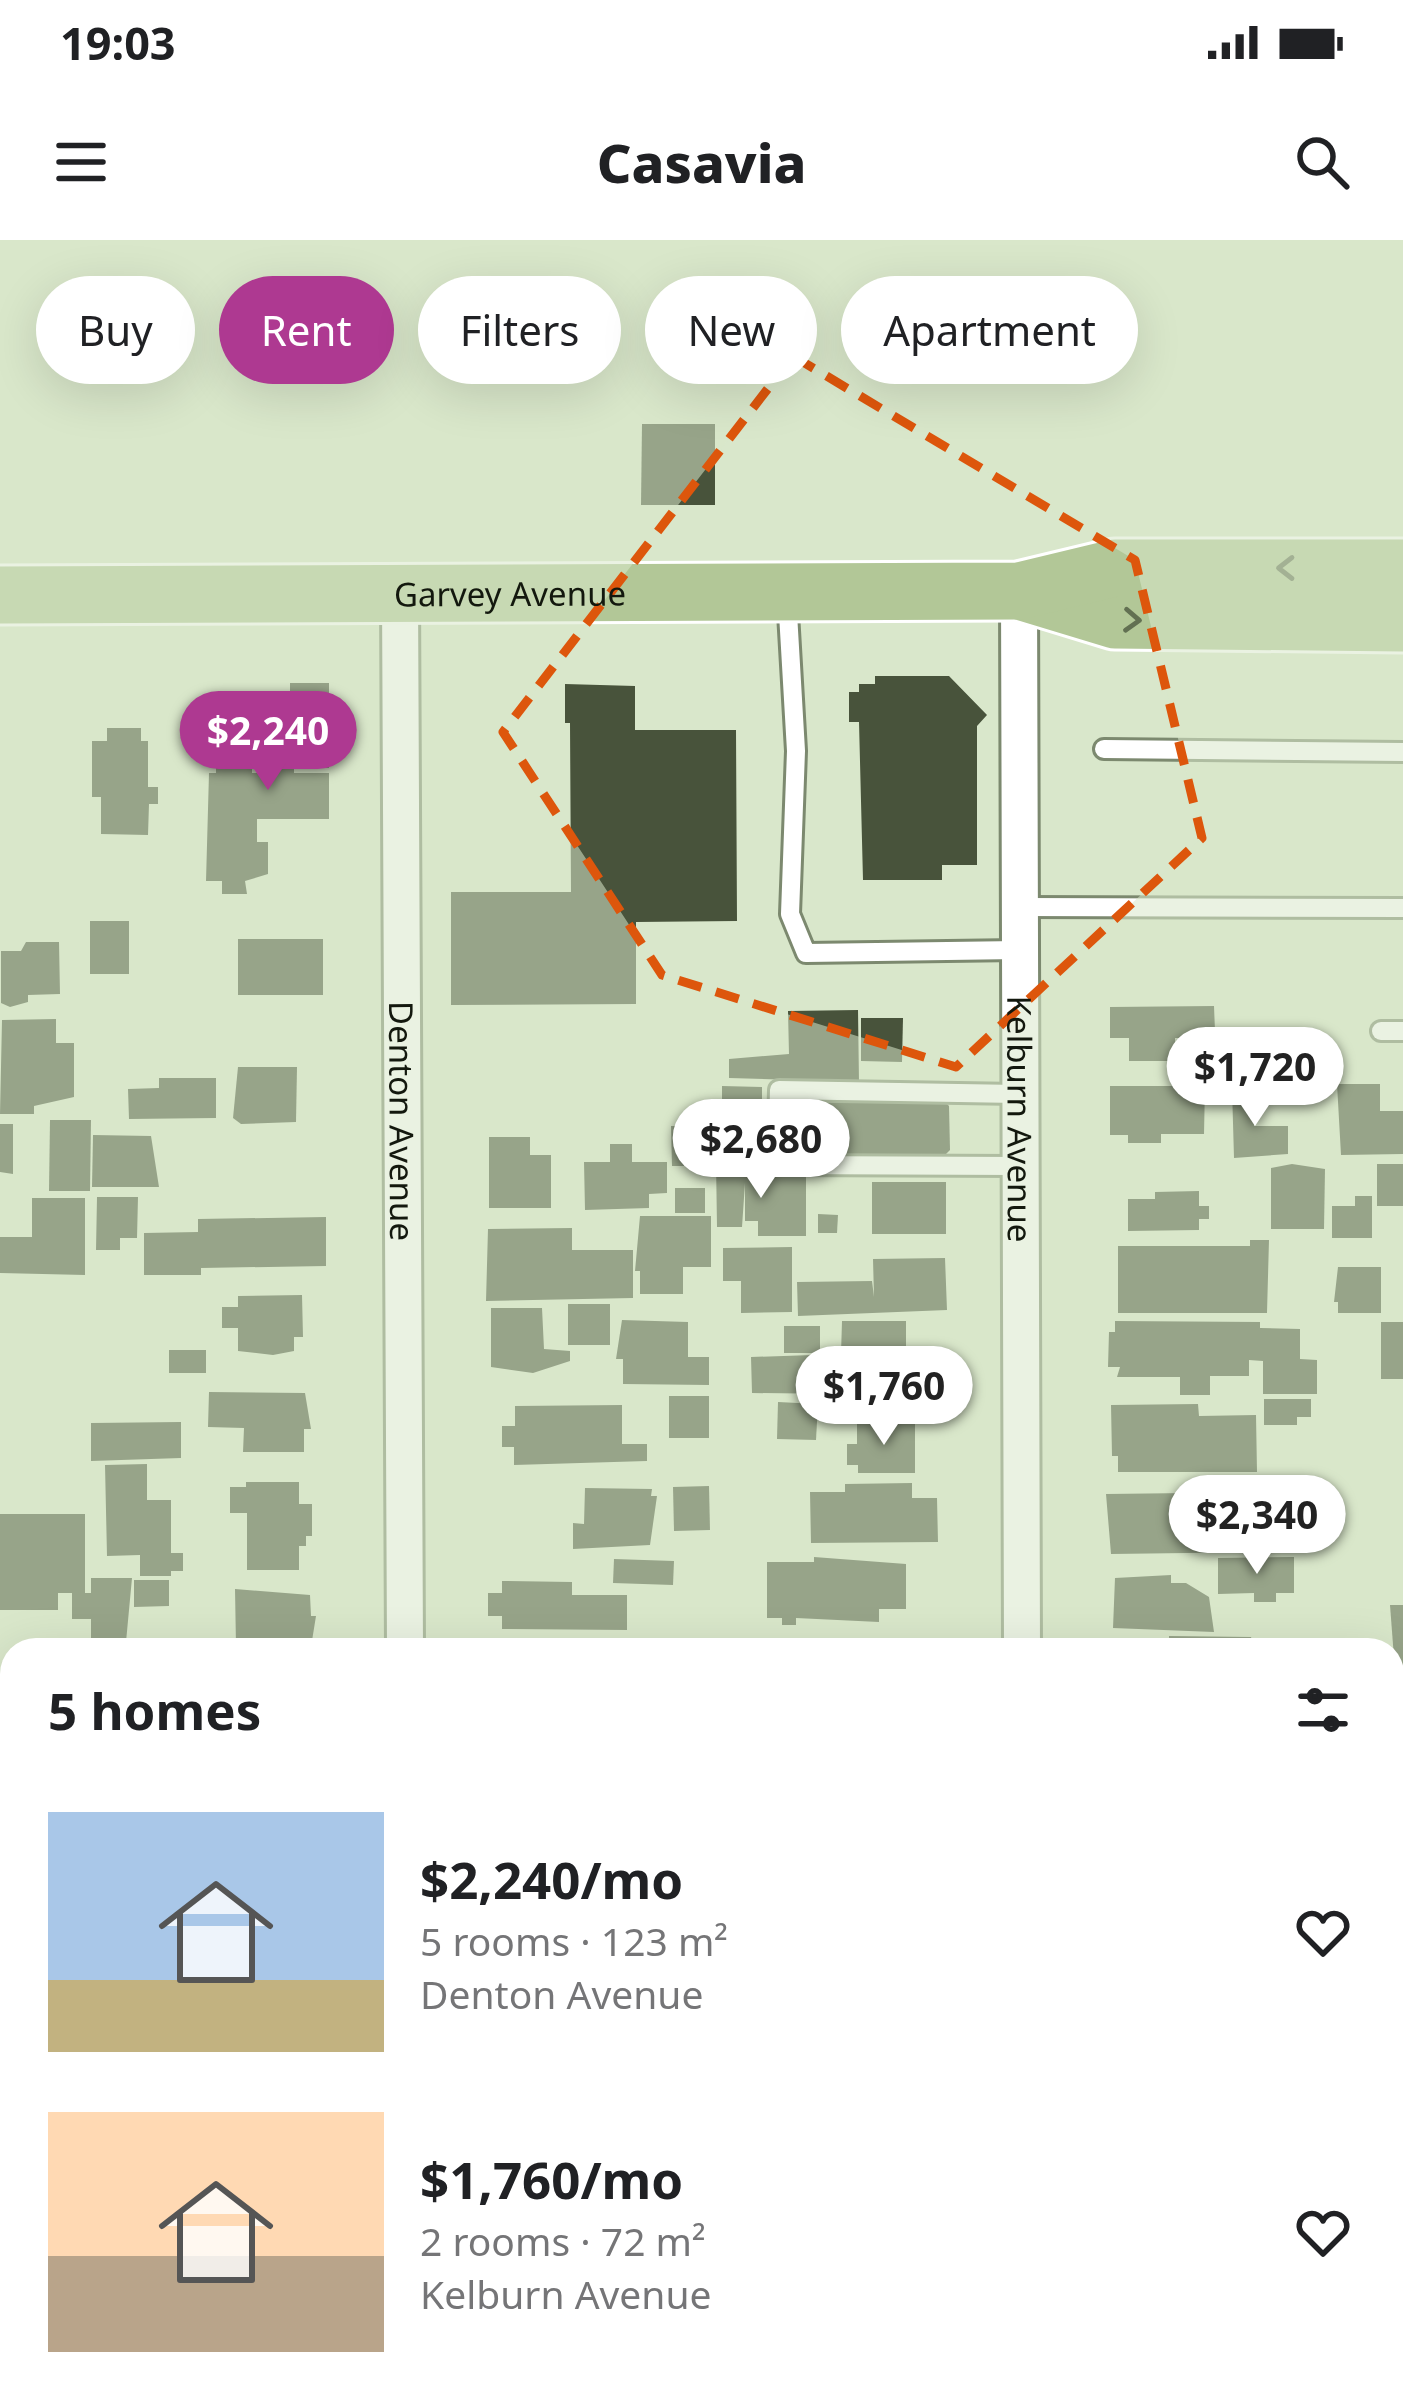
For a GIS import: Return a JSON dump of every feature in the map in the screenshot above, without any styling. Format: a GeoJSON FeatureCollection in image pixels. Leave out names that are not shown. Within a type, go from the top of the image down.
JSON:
{"type":"FeatureCollection","features":[{"type":"Feature","properties":{"kind":"main road","name":"Garvey Avenue"},"geometry":{"type":"LineString","coordinates":[[0,595],[1019,590],[1115,568],[1403,568]]}},
{"type":"Feature","properties":{"kind":"main road","name":"Garvey Avenue"},"geometry":{"type":"LineString","coordinates":[[1019,590],[1115,620],[1403,623]]}},
{"type":"Feature","properties":{"kind":"street","name":"Kelburn Avenue"},"geometry":{"type":"LineString","coordinates":[[1019,590],[1022,1638]]}},
{"type":"Feature","properties":{"kind":"street","name":"Denton Avenue"},"geometry":{"type":"LineString","coordinates":[[400,593],[405,1638]]}},
{"type":"Feature","properties":{"kind":"lane"},"geometry":{"type":"LineString","coordinates":[[787,591],[796,751],[790,914],[806,952],[1020,950]]}},
{"type":"Feature","properties":{"kind":"lane"},"geometry":{"type":"LineString","coordinates":[[1104,749],[1403,752]]}},
{"type":"Feature","properties":{"kind":"lane"},"geometry":{"type":"LineString","coordinates":[[1020,907],[1403,908]]}},
{"type":"Feature","properties":{"kind":"lane"},"geometry":{"type":"LineString","coordinates":[[1381,1031],[1403,1031]]}},
{"type":"Feature","properties":{"kind":"lane"},"geometry":{"type":"LineString","coordinates":[[1018,1094],[779,1090],[777,1165],[1020,1166]]}},
{"type":"Feature","properties":{"kind":"highlighted area"},"geometry":{"type":"Polygon","coordinates":[[[793,356],[1135,560],[1202,838],[956,1067],[662,975],[503,732],[793,356]]]}},
{"type":"Feature","properties":{"kind":"building"},"geometry":{"type":"Polygon","coordinates":[[[642,424],[715,424],[715,505],[641,505],[642,424]]]}},
{"type":"Feature","properties":{"kind":"building"},"geometry":{"type":"Polygon","coordinates":[[[875,676],[949,676],[987,715],[977,726],[977,865],[942,865],[942,880],[863,880],[859,722],[849,722],[849,692],[859,692],[859,684],[875,684],[875,676]]]}},
{"type":"Feature","properties":{"kind":"building"},"geometry":{"type":"Polygon","coordinates":[[[290,683],[329,683],[329,768],[294,768],[294,773],[329,773],[329,819],[257,819],[257,842],[268,842],[268,874],[245,881],[247,894],[222,894],[222,881],[206,881],[209,773],[216,773],[216,758],[252,758],[252,773],[258,773],[258,758],[290,758],[290,683]]]}},
{"type":"Feature","properties":{"kind":"building"},"geometry":{"type":"Polygon","coordinates":[[[565,684],[635,686],[635,730],[736,730],[737,921],[636,922],[636,1004],[451,1005],[451,892],[571,892],[570,723],[565,723],[565,684]]]}},
{"type":"Feature","properties":{"kind":"building"},"geometry":{"type":"Polygon","coordinates":[[[107,728],[141,728],[141,741],[148,741],[148,787],[158,787],[158,804],[149,804],[148,835],[101,834],[101,797],[92,797],[92,741],[107,741],[107,728]]]}},
{"type":"Feature","properties":{"kind":"building"},"geometry":{"type":"Polygon","coordinates":[[[90,921],[129,921],[129,974],[90,974],[90,921]]]}},
{"type":"Feature","properties":{"kind":"building"},"geometry":{"type":"Polygon","coordinates":[[[238,939],[323,939],[323,995],[238,995],[238,939]]]}},
{"type":"Feature","properties":{"kind":"building"},"geometry":{"type":"Polygon","coordinates":[[[26,942],[59,942],[60,994],[28,995],[28,1002],[10,1007],[1,1003],[1,951],[21,951],[26,942]]]}},
{"type":"Feature","properties":{"kind":"building"},"geometry":{"type":"Polygon","coordinates":[[[1214,1006],[1215,1031],[1202,1031],[1202,1038],[1175,1038],[1175,1061],[1129,1061],[1129,1038],[1110,1038],[1110,1007],[1214,1006]]]}},
{"type":"Feature","properties":{"kind":"building"},"geometry":{"type":"Polygon","coordinates":[[[858,1010],[859,1082],[729,1078],[729,1059],[789,1054],[788,1011],[858,1010]]]}},
{"type":"Feature","properties":{"kind":"building"},"geometry":{"type":"Polygon","coordinates":[[[861,1018],[903,1018],[902,1062],[861,1061],[861,1018]]]}},
{"type":"Feature","properties":{"kind":"building"},"geometry":{"type":"Polygon","coordinates":[[[56,1019],[56,1043],[74,1043],[74,1097],[34,1106],[34,1114],[0,1114],[2,1020],[56,1019]]]}},
{"type":"Feature","properties":{"kind":"building"},"geometry":{"type":"Polygon","coordinates":[[[1191,1045],[1237,1046],[1237,1078],[1191,1077],[1191,1045]]]}},
{"type":"Feature","properties":{"kind":"building"},"geometry":{"type":"Polygon","coordinates":[[[238,1067],[297,1067],[296,1122],[241,1124],[233,1118],[238,1067]]]}},
{"type":"Feature","properties":{"kind":"building"},"geometry":{"type":"Polygon","coordinates":[[[159,1078],[216,1078],[216,1118],[129,1119],[128,1089],[159,1088],[159,1078]]]}},
{"type":"Feature","properties":{"kind":"building"},"geometry":{"type":"Polygon","coordinates":[[[1337,1084],[1380,1084],[1380,1111],[1403,1111],[1403,1154],[1341,1155],[1337,1084]]]}},
{"type":"Feature","properties":{"kind":"building"},"geometry":{"type":"Polygon","coordinates":[[[722,1086],[762,1087],[762,1146],[722,1146],[722,1086]]]}},
{"type":"Feature","properties":{"kind":"building"},"geometry":{"type":"Polygon","coordinates":[[[1110,1086],[1205,1086],[1204,1134],[1161,1134],[1161,1143],[1128,1143],[1128,1135],[1110,1135],[1110,1086]]]}},
{"type":"Feature","properties":{"kind":"building"},"geometry":{"type":"Polygon","coordinates":[[[1232,1088],[1256,1089],[1254,1126],[1288,1126],[1288,1154],[1234,1158],[1232,1088]]]}},
{"type":"Feature","properties":{"kind":"building"},"geometry":{"type":"Polygon","coordinates":[[[944,1101],[949,1106],[950,1150],[945,1155],[806,1157],[806,1103],[944,1101]]]}},
{"type":"Feature","properties":{"kind":"building"},"geometry":{"type":"Polygon","coordinates":[[[50,1120],[91,1120],[90,1191],[49,1191],[50,1120]]]}},
{"type":"Feature","properties":{"kind":"building"},"geometry":{"type":"Polygon","coordinates":[[[0,1124],[13,1124],[13,1174],[0,1172],[0,1124]]]}},
{"type":"Feature","properties":{"kind":"building"},"geometry":{"type":"Polygon","coordinates":[[[671,1126],[711,1126],[711,1166],[672,1166],[671,1126]]]}},
{"type":"Feature","properties":{"kind":"building"},"geometry":{"type":"Polygon","coordinates":[[[93,1135],[151,1136],[159,1187],[92,1187],[93,1135]]]}},
{"type":"Feature","properties":{"kind":"building"},"geometry":{"type":"Polygon","coordinates":[[[489,1137],[530,1137],[530,1155],[551,1155],[551,1208],[489,1208],[489,1137]]]}},
{"type":"Feature","properties":{"kind":"building"},"geometry":{"type":"Polygon","coordinates":[[[610,1144],[632,1144],[632,1162],[667,1162],[667,1193],[649,1194],[649,1208],[585,1210],[584,1162],[610,1162],[610,1144]]]}},
{"type":"Feature","properties":{"kind":"building"},"geometry":{"type":"Polygon","coordinates":[[[716,1162],[750,1162],[750,1177],[806,1177],[806,1236],[758,1236],[758,1221],[745,1221],[745,1183],[742,1227],[717,1227],[716,1162]]]}},
{"type":"Feature","properties":{"kind":"building"},"geometry":{"type":"Polygon","coordinates":[[[1292,1164],[1325,1169],[1324,1229],[1271,1229],[1271,1168],[1292,1164]]]}},
{"type":"Feature","properties":{"kind":"building"},"geometry":{"type":"Polygon","coordinates":[[[1377,1164],[1403,1164],[1403,1206],[1377,1206],[1377,1164]]]}},
{"type":"Feature","properties":{"kind":"building"},"geometry":{"type":"Polygon","coordinates":[[[872,1182],[946,1182],[946,1234],[872,1234],[872,1182]]]}},
{"type":"Feature","properties":{"kind":"building"},"geometry":{"type":"Polygon","coordinates":[[[675,1188],[705,1188],[705,1213],[675,1213],[675,1188]]]}},
{"type":"Feature","properties":{"kind":"building"},"geometry":{"type":"Polygon","coordinates":[[[1199,1191],[1199,1206],[1209,1206],[1209,1219],[1199,1219],[1199,1230],[1128,1231],[1128,1199],[1155,1199],[1155,1192],[1199,1191]]]}},
{"type":"Feature","properties":{"kind":"building"},"geometry":{"type":"Polygon","coordinates":[[[1355,1196],[1372,1196],[1372,1238],[1332,1238],[1332,1206],[1355,1206],[1355,1196]]]}},
{"type":"Feature","properties":{"kind":"building"},"geometry":{"type":"Polygon","coordinates":[[[97,1197],[138,1197],[137,1238],[120,1238],[120,1250],[96,1250],[97,1197]]]}},
{"type":"Feature","properties":{"kind":"building"},"geometry":{"type":"Polygon","coordinates":[[[32,1198],[85,1198],[85,1275],[0,1273],[0,1237],[32,1237],[32,1198]]]}},
{"type":"Feature","properties":{"kind":"building"},"geometry":{"type":"Polygon","coordinates":[[[818,1214],[838,1215],[837,1233],[818,1233],[818,1214]]]}},
{"type":"Feature","properties":{"kind":"building"},"geometry":{"type":"Polygon","coordinates":[[[640,1216],[711,1216],[711,1267],[683,1267],[683,1294],[640,1294],[640,1271],[635,1271],[640,1216]]]}},
{"type":"Feature","properties":{"kind":"building"},"geometry":{"type":"Polygon","coordinates":[[[326,1217],[326,1266],[201,1268],[201,1275],[144,1275],[144,1233],[198,1232],[198,1219],[326,1217]]]}},
{"type":"Feature","properties":{"kind":"building"},"geometry":{"type":"Polygon","coordinates":[[[572,1228],[572,1250],[633,1250],[633,1298],[486,1301],[488,1229],[572,1228]]]}},
{"type":"Feature","properties":{"kind":"building"},"geometry":{"type":"Polygon","coordinates":[[[1250,1240],[1269,1240],[1267,1313],[1118,1313],[1118,1246],[1250,1246],[1250,1240]]]}},
{"type":"Feature","properties":{"kind":"building"},"geometry":{"type":"Polygon","coordinates":[[[792,1247],[792,1312],[741,1313],[741,1281],[723,1281],[723,1248],[792,1247]]]}},
{"type":"Feature","properties":{"kind":"building"},"geometry":{"type":"Polygon","coordinates":[[[945,1258],[947,1310],[798,1316],[797,1282],[872,1281],[874,1297],[873,1259],[945,1258]]]}},
{"type":"Feature","properties":{"kind":"building"},"geometry":{"type":"Polygon","coordinates":[[[1338,1267],[1381,1267],[1381,1313],[1338,1313],[1338,1302],[1334,1302],[1338,1267]]]}},
{"type":"Feature","properties":{"kind":"building"},"geometry":{"type":"Polygon","coordinates":[[[302,1295],[303,1337],[294,1337],[294,1351],[273,1355],[238,1351],[238,1328],[222,1328],[222,1307],[238,1307],[238,1296],[302,1295]]]}},
{"type":"Feature","properties":{"kind":"building"},"geometry":{"type":"Polygon","coordinates":[[[568,1304],[610,1304],[610,1345],[568,1345],[568,1304]]]}},
{"type":"Feature","properties":{"kind":"building"},"geometry":{"type":"Polygon","coordinates":[[[491,1308],[542,1308],[544,1349],[570,1351],[570,1361],[533,1373],[491,1367],[491,1308]]]}},
{"type":"Feature","properties":{"kind":"building"},"geometry":{"type":"Polygon","coordinates":[[[622,1320],[688,1322],[688,1357],[709,1357],[709,1385],[623,1384],[623,1359],[616,1359],[622,1320]]]}},
{"type":"Feature","properties":{"kind":"building"},"geometry":{"type":"Polygon","coordinates":[[[842,1321],[906,1321],[906,1347],[915,1346],[915,1395],[752,1393],[751,1357],[841,1354],[842,1321]]]}},
{"type":"Feature","properties":{"kind":"building"},"geometry":{"type":"Polygon","coordinates":[[[1115,1321],[1260,1322],[1260,1328],[1300,1329],[1300,1359],[1317,1360],[1317,1394],[1263,1394],[1263,1361],[1249,1360],[1249,1376],[1210,1376],[1210,1395],[1180,1395],[1180,1377],[1117,1377],[1120,1367],[1108,1367],[1109,1332],[1115,1332],[1115,1321]]]}},
{"type":"Feature","properties":{"kind":"building"},"geometry":{"type":"Polygon","coordinates":[[[1381,1322],[1403,1322],[1403,1379],[1381,1379],[1381,1322]]]}},
{"type":"Feature","properties":{"kind":"building"},"geometry":{"type":"Polygon","coordinates":[[[784,1326],[820,1326],[820,1353],[784,1353],[784,1326]]]}},
{"type":"Feature","properties":{"kind":"building"},"geometry":{"type":"Polygon","coordinates":[[[169,1350],[206,1350],[206,1373],[169,1373],[169,1350]]]}},
{"type":"Feature","properties":{"kind":"building"},"geometry":{"type":"Polygon","coordinates":[[[209,1392],[305,1393],[311,1429],[304,1429],[304,1452],[243,1452],[244,1428],[208,1427],[209,1392]]]}},
{"type":"Feature","properties":{"kind":"building"},"geometry":{"type":"Polygon","coordinates":[[[669,1396],[709,1396],[709,1438],[669,1438],[669,1396]]]}},
{"type":"Feature","properties":{"kind":"building"},"geometry":{"type":"Polygon","coordinates":[[[1264,1399],[1311,1399],[1311,1417],[1297,1417],[1297,1425],[1264,1425],[1264,1399]]]}},
{"type":"Feature","properties":{"kind":"building"},"geometry":{"type":"Polygon","coordinates":[[[778,1402],[818,1404],[816,1440],[777,1439],[778,1402]]]}},
{"type":"Feature","properties":{"kind":"building"},"geometry":{"type":"Polygon","coordinates":[[[1198,1404],[1199,1416],[1256,1415],[1257,1472],[1118,1472],[1118,1456],[1112,1456],[1111,1405],[1198,1404]]]}},
{"type":"Feature","properties":{"kind":"building"},"geometry":{"type":"Polygon","coordinates":[[[622,1405],[622,1444],[647,1444],[647,1461],[514,1465],[514,1447],[502,1447],[502,1426],[515,1426],[515,1406],[622,1405]]]}},
{"type":"Feature","properties":{"kind":"building"},"geometry":{"type":"Polygon","coordinates":[[[181,1422],[181,1458],[91,1461],[91,1423],[181,1422]]]}},
{"type":"Feature","properties":{"kind":"building"},"geometry":{"type":"Polygon","coordinates":[[[857,1422],[915,1422],[915,1473],[858,1473],[858,1465],[847,1465],[847,1444],[857,1444],[857,1422]]]}},
{"type":"Feature","properties":{"kind":"building"},"geometry":{"type":"Polygon","coordinates":[[[147,1464],[147,1500],[171,1500],[171,1553],[183,1553],[183,1571],[171,1571],[171,1576],[140,1576],[140,1555],[107,1556],[105,1465],[147,1464]]]}},
{"type":"Feature","properties":{"kind":"building"},"geometry":{"type":"Polygon","coordinates":[[[1224,1479],[1282,1479],[1282,1505],[1269,1505],[1264,1552],[1111,1554],[1106,1494],[1188,1493],[1188,1505],[1222,1505],[1223,1543],[1224,1479]]]}},
{"type":"Feature","properties":{"kind":"building"},"geometry":{"type":"Polygon","coordinates":[[[1286,1480],[1326,1481],[1325,1534],[1286,1534],[1286,1480]]]}},
{"type":"Feature","properties":{"kind":"building"},"geometry":{"type":"Polygon","coordinates":[[[246,1482],[299,1482],[299,1504],[312,1504],[312,1536],[306,1536],[306,1546],[299,1546],[299,1570],[247,1570],[247,1513],[230,1513],[230,1487],[246,1487],[246,1482]]]}},
{"type":"Feature","properties":{"kind":"building"},"geometry":{"type":"Polygon","coordinates":[[[912,1483],[912,1498],[937,1498],[938,1542],[811,1543],[810,1492],[845,1492],[845,1484],[912,1483]]]}},
{"type":"Feature","properties":{"kind":"building"},"geometry":{"type":"Polygon","coordinates":[[[709,1486],[710,1530],[674,1531],[673,1487],[709,1486]]]}},
{"type":"Feature","properties":{"kind":"building"},"geometry":{"type":"Polygon","coordinates":[[[585,1488],[652,1489],[651,1496],[657,1496],[650,1545],[573,1549],[573,1523],[584,1524],[585,1488]]]}},
{"type":"Feature","properties":{"kind":"building"},"geometry":{"type":"Polygon","coordinates":[[[0,1514],[85,1514],[85,1593],[91,1593],[91,1578],[132,1578],[126,1638],[91,1638],[91,1619],[72,1619],[72,1593],[58,1593],[58,1610],[0,1610],[0,1514]]]}},
{"type":"Feature","properties":{"kind":"building"},"geometry":{"type":"Polygon","coordinates":[[[814,1557],[906,1564],[906,1609],[879,1609],[879,1622],[796,1618],[796,1625],[782,1625],[782,1618],[767,1618],[767,1562],[814,1562],[814,1557]]]}},
{"type":"Feature","properties":{"kind":"building"},"geometry":{"type":"Polygon","coordinates":[[[1294,1557],[1294,1593],[1276,1593],[1276,1602],[1254,1602],[1254,1593],[1218,1594],[1218,1558],[1294,1557]]]}},
{"type":"Feature","properties":{"kind":"building"},"geometry":{"type":"Polygon","coordinates":[[[614,1559],[674,1561],[673,1585],[613,1583],[614,1559]]]}},
{"type":"Feature","properties":{"kind":"building"},"geometry":{"type":"Polygon","coordinates":[[[1171,1575],[1171,1583],[1186,1583],[1209,1597],[1214,1632],[1113,1628],[1115,1578],[1171,1575]]]}},
{"type":"Feature","properties":{"kind":"building"},"geometry":{"type":"Polygon","coordinates":[[[134,1580],[169,1580],[169,1606],[134,1607],[134,1580]]]}},
{"type":"Feature","properties":{"kind":"building"},"geometry":{"type":"Polygon","coordinates":[[[502,1581],[572,1582],[572,1595],[627,1595],[627,1630],[502,1629],[502,1616],[488,1616],[488,1593],[502,1593],[502,1581]]]}},
{"type":"Feature","properties":{"kind":"building"},"geometry":{"type":"Polygon","coordinates":[[[235,1589],[310,1595],[311,1616],[316,1616],[312,1638],[236,1638],[235,1589]]]}},
{"type":"Feature","properties":{"kind":"building"},"geometry":{"type":"Polygon","coordinates":[[[1390,1605],[1403,1605],[1403,1638],[1392,1638],[1390,1605]]]}},
{"type":"Feature","properties":{"kind":"building"},"geometry":{"type":"Polygon","coordinates":[[[1169,1636],[1251,1638],[1169,1638],[1169,1636]]]}}]}
